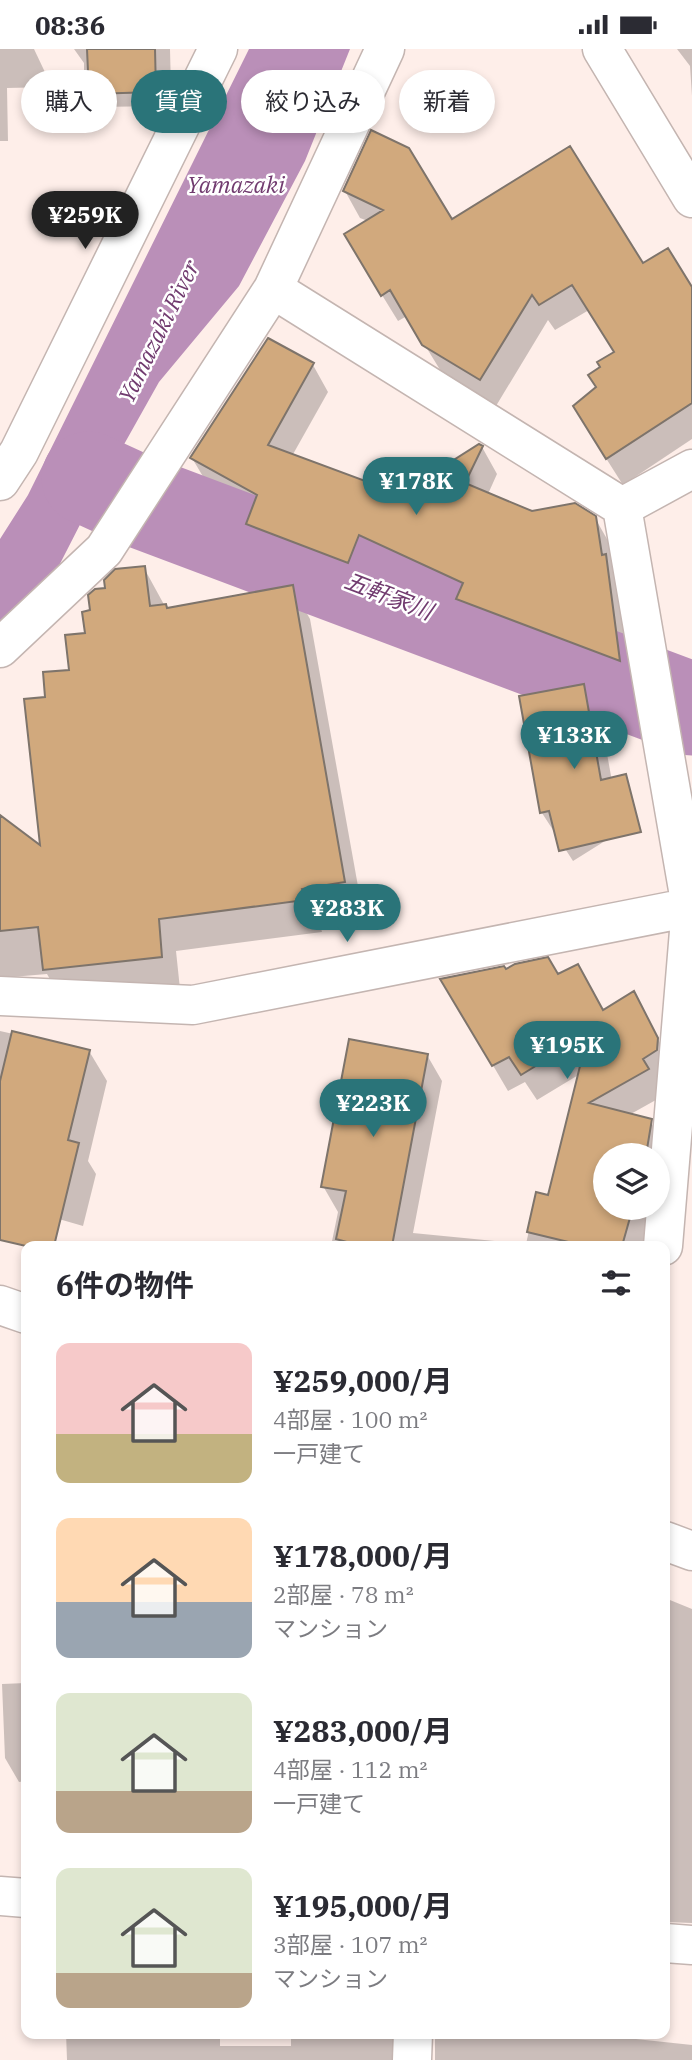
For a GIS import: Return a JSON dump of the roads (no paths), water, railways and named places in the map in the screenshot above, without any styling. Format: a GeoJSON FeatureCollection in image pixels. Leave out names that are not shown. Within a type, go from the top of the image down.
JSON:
{"type":"FeatureCollection","features":[{"type":"Feature","properties":{"kind":"street"},"geometry":{"type":"LineString","coordinates":[[0,481],[19,452],[218,49]]}},
{"type":"Feature","properties":{"kind":"street"},"geometry":{"type":"LineString","coordinates":[[0,647],[104,550],[273,289],[385,49]]}},
{"type":"Feature","properties":{"kind":"street"},"geometry":{"type":"LineString","coordinates":[[602,49],[692,198]]}},
{"type":"Feature","properties":{"kind":"street"},"geometry":{"type":"LineString","coordinates":[[273,289],[622,507],[692,907],[663,1241]]}},
{"type":"Feature","properties":{"kind":"street"},"geometry":{"type":"LineString","coordinates":[[622,507],[692,469]]}},
{"type":"Feature","properties":{"kind":"street"},"geometry":{"type":"LineString","coordinates":[[0,996],[193,1005],[692,907]]}},
{"type":"Feature","properties":{"kind":"street"},"geometry":{"type":"LineString","coordinates":[[0,1305],[21,1312]]}},
{"type":"Feature","properties":{"kind":"street"},"geometry":{"type":"LineString","coordinates":[[670,1543],[692,1551]]}},
{"type":"Feature","properties":{"kind":"street"},"geometry":{"type":"LineString","coordinates":[[0,1896],[21,1898]]}},
{"type":"Feature","properties":{"kind":"street"},"geometry":{"type":"LineString","coordinates":[[670,1943],[692,1945]]}},
{"type":"Feature","properties":{"kind":"street"},"geometry":{"type":"LineString","coordinates":[[412,2060],[413,2039]]}},
{"type":"Feature","properties":{"kind":"water","name":"Yamazaki"},"geometry":{"type":"Polygon","coordinates":[[[249,49],[350,49],[342,70],[241,70],[241,133],[316,133],[305,161],[239,286],[159,382],[90,505],[42,599],[0,640],[0,539],[28,495],[207,133],[227,133],[227,93],[249,49]]]}},
{"type":"Feature","properties":{"kind":"waterway","name":"五軒家川"},"geometry":{"type":"LineString","coordinates":[[88,478],[136,500],[692,709]]}},
{"type":"Feature","properties":{"kind":"water label","name":"Yamazaki River"},"geometry":{"type":"Point","coordinates":[158,331]}}]}
